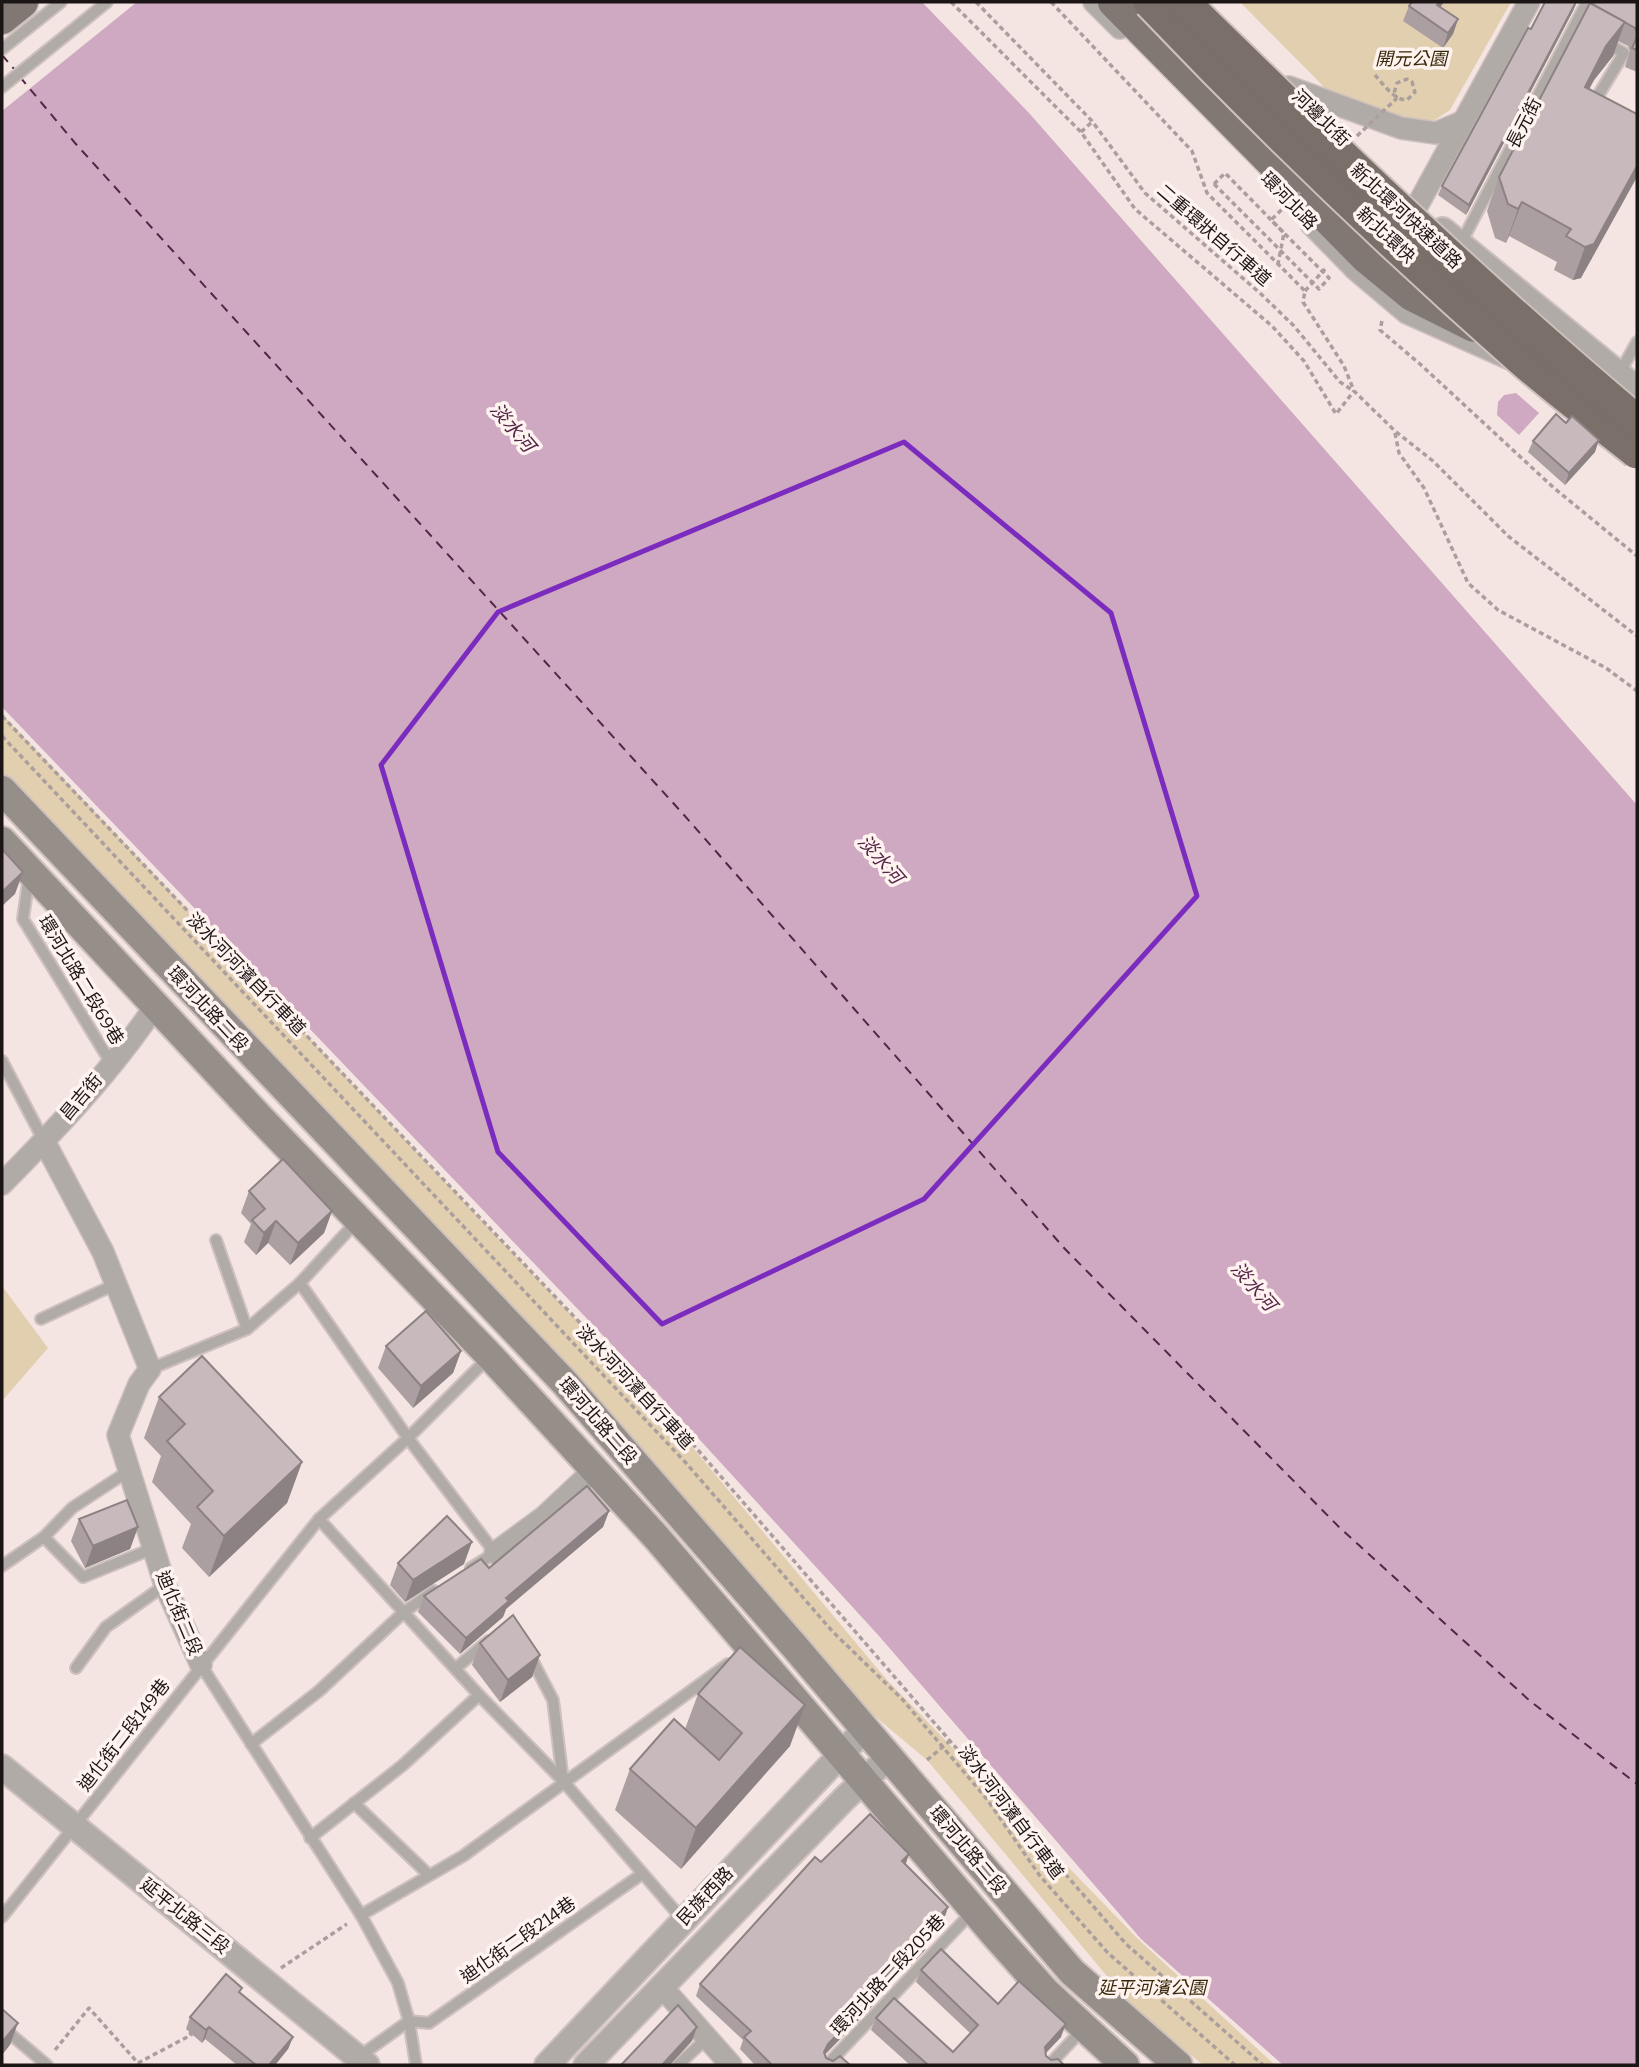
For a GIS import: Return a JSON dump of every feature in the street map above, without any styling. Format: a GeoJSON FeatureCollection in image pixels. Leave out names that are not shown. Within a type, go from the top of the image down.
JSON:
{"type":"FeatureCollection","features":[{"type":"Feature","properties":{"kind":"highway","name":"新北環快"},"geometry":{"type":"LineString","coordinates":[[1150,2],[1272,128],[1404,251],[1519,357],[1637,452]]}},
{"type":"Feature","properties":{"kind":"highway","name":"新北環河快速道路"},"geometry":{"type":"LineString","coordinates":[[1183,2],[1424,233],[1541,341],[1637,422]]}},
{"type":"Feature","properties":{"kind":"main road"},"geometry":{"type":"LineString","coordinates":[[2,18],[22,2]]}},
{"type":"Feature","properties":{"kind":"main road"},"geometry":{"type":"LineString","coordinates":[[1114,2],[1367,258],[1412,295],[1474,326]]}},
{"type":"Feature","properties":{"kind":"main road","name":"環河北路二段"},"geometry":{"type":"LineString","coordinates":[[2,790],[565,1383],[1072,1972],[1178,2065]]}},
{"type":"Feature","properties":{"kind":"main road","name":"環河北路二段"},"geometry":{"type":"LineString","coordinates":[[2,841],[155,1006],[490,1356],[657,1538],[840,1755],[1046,1992],[1125,2065]]}},
{"type":"Feature","properties":{"kind":"street","name":"環河北路"},"geometry":{"type":"LineString","coordinates":[[1094,2],[1356,270],[1406,313],[1513,360]]}},
{"type":"Feature","properties":{"kind":"street","name":"環河北路"},"geometry":{"type":"LineString","coordinates":[[1133,2],[1209,82],[1377,244],[1513,360],[1637,460]]}},
{"type":"Feature","properties":{"kind":"street","name":"河邊北街"},"geometry":{"type":"LineString","coordinates":[[1206,2],[1289,87],[1416,208],[1628,381]]}},
{"type":"Feature","properties":{"kind":"street"},"geometry":{"type":"LineString","coordinates":[[1416,208],[1529,2]]}},
{"type":"Feature","properties":{"kind":"street"},"geometry":{"type":"LineString","coordinates":[[1289,87],[1401,128],[1436,133],[1462,122]]}},
{"type":"Feature","properties":{"kind":"street","name":"昌吉街"},"geometry":{"type":"LineString","coordinates":[[2,1184],[44,1141],[111,1063],[155,1006]]}},
{"type":"Feature","properties":{"kind":"street"},"geometry":{"type":"LineString","coordinates":[[44,1141],[116,1284],[150,1369]]}},
{"type":"Feature","properties":{"kind":"street","name":"迪化街二段"},"geometry":{"type":"LineString","coordinates":[[150,1369],[139,1384],[118,1435],[165,1585],[201,1665]]}},
{"type":"Feature","properties":{"kind":"street"},"geometry":{"type":"LineString","coordinates":[[495,1553],[544,1517],[594,1470]]}},
{"type":"Feature","properties":{"kind":"street","name":"民族西路"},"geometry":{"type":"LineString","coordinates":[[547,2065],[865,1729]]}},
{"type":"Feature","properties":{"kind":"street","name":"民族西路"},"geometry":{"type":"LineString","coordinates":[[586,2065],[863,1780],[889,1757]]}},
{"type":"Feature","properties":{"kind":"street","name":"延平北路三段"},"geometry":{"type":"LineString","coordinates":[[2,1768],[262,1980],[359,2063]]}},
{"type":"Feature","properties":{"kind":"street"},"geometry":{"type":"LineString","coordinates":[[661,1986],[709,2036],[731,2065]]}},
{"type":"Feature","properties":{"kind":"lane"},"geometry":{"type":"LineString","coordinates":[[2,49],[61,2]]}},
{"type":"Feature","properties":{"kind":"lane"},"geometry":{"type":"LineString","coordinates":[[2,87],[107,2]]}},
{"type":"Feature","properties":{"kind":"lane","name":"長元街"},"geometry":{"type":"LineString","coordinates":[[1460,245],[1584,31],[1587,2]]}},
{"type":"Feature","properties":{"kind":"lane"},"geometry":{"type":"LineString","coordinates":[[1584,31],[1624,53],[1587,113]]}},
{"type":"Feature","properties":{"kind":"lane"},"geometry":{"type":"LineString","coordinates":[[1628,381],[1637,342]]}},
{"type":"Feature","properties":{"kind":"lane","name":"環河北路二段69巷"},"geometry":{"type":"LineString","coordinates":[[29,873],[23,919],[111,1063]]}},
{"type":"Feature","properties":{"kind":"lane"},"geometry":{"type":"LineString","coordinates":[[2,1062],[6,1079],[44,1141]]}},
{"type":"Feature","properties":{"kind":"lane"},"geometry":{"type":"LineString","coordinates":[[150,1369],[247,1329],[300,1283],[358,1220]]}},
{"type":"Feature","properties":{"kind":"lane"},"geometry":{"type":"LineString","coordinates":[[215,1240],[247,1329]]}},
{"type":"Feature","properties":{"kind":"lane"},"geometry":{"type":"LineString","coordinates":[[251,1744],[318,1691],[404,1612],[495,1553],[408,1438],[300,1283]]}},
{"type":"Feature","properties":{"kind":"lane"},"geometry":{"type":"LineString","coordinates":[[41,1319],[116,1284]]}},
{"type":"Feature","properties":{"kind":"lane","name":"迪化街二段149巷"},"geometry":{"type":"LineString","coordinates":[[2,1917],[319,1519],[408,1438],[490,1356]]}},
{"type":"Feature","properties":{"kind":"lane"},"geometry":{"type":"LineString","coordinates":[[2,1566],[44,1536],[72,1508],[130,1470]]}},
{"type":"Feature","properties":{"kind":"lane"},"geometry":{"type":"LineString","coordinates":[[319,1519],[478,1695],[563,1782],[683,1920]]}},
{"type":"Feature","properties":{"kind":"lane"},"geometry":{"type":"LineString","coordinates":[[44,1536],[83,1577],[154,1548]]}},
{"type":"Feature","properties":{"kind":"lane"},"geometry":{"type":"LineString","coordinates":[[76,1668],[106,1627],[165,1585]]}},
{"type":"Feature","properties":{"kind":"lane"},"geometry":{"type":"LineString","coordinates":[[456,1668],[502,1629]]}},
{"type":"Feature","properties":{"kind":"lane"},"geometry":{"type":"LineString","coordinates":[[523,1643],[553,1700],[563,1782]]}},
{"type":"Feature","properties":{"kind":"lane"},"geometry":{"type":"LineString","coordinates":[[361,1915],[463,1856],[751,1649]]}},
{"type":"Feature","properties":{"kind":"lane","name":"迪化街二段"},"geometry":{"type":"LineString","coordinates":[[201,1665],[361,1915],[398,1983],[409,2021],[416,2065]]}},
{"type":"Feature","properties":{"kind":"lane"},"geometry":{"type":"LineString","coordinates":[[310,1838],[403,1765],[478,1695]]}},
{"type":"Feature","properties":{"kind":"lane"},"geometry":{"type":"LineString","coordinates":[[354,1803],[429,1875]]}},
{"type":"Feature","properties":{"kind":"lane","name":"迪化街二段214巷"},"geometry":{"type":"LineString","coordinates":[[409,2021],[429,2023],[642,1874]]}},
{"type":"Feature","properties":{"kind":"lane","name":"環河北路二段205巷"},"geometry":{"type":"LineString","coordinates":[[827,2065],[974,1909]]}},
{"type":"Feature","properties":{"kind":"lane"},"geometry":{"type":"LineString","coordinates":[[359,2063],[409,2021]]}},
{"type":"Feature","properties":{"kind":"lane"},"geometry":{"type":"LineString","coordinates":[[2,2027],[46,2064]]}},
{"type":"Feature","properties":{"kind":"lane"},"geometry":{"type":"LineString","coordinates":[[1049,2065],[1083,2029]]}},
{"type":"Feature","properties":{"kind":"lane"},"geometry":{"type":"LineString","coordinates":[[678,2065],[709,2036]]}},
{"type":"Feature","properties":{"kind":"path"},"geometry":{"type":"LineString","coordinates":[[951,2],[1081,132],[1136,209],[1272,326],[1304,361],[1336,414],[1354,391],[1345,366],[1303,302],[1305,291],[1327,267],[1336,276]]}},
{"type":"Feature","properties":{"kind":"path","name":"二重環狀自行車道"},"geometry":{"type":"LineString","coordinates":[[976,2],[1092,121],[1145,193],[1278,310],[1312,346],[1340,382],[1354,391],[1395,431],[1433,461],[1508,536],[1548,570],[1637,636]]}},
{"type":"Feature","properties":{"kind":"path"},"geometry":{"type":"LineString","coordinates":[[1052,2],[1192,150],[1207,193],[1305,291]]}},
{"type":"Feature","properties":{"kind":"path"},"geometry":{"type":"LineString","coordinates":[[1375,75],[1397,98],[1402,100],[1412,97],[1415,92],[1412,82],[1407,79],[1397,83],[1394,93],[1397,98]]}},
{"type":"Feature","properties":{"kind":"path"},"geometry":{"type":"LineString","coordinates":[[1081,132],[1092,121]]}},
{"type":"Feature","properties":{"kind":"path"},"geometry":{"type":"LineString","coordinates":[[1271,220],[1329,278],[1319,289],[1214,184],[1225,173],[1284,233],[1278,264]]}},
{"type":"Feature","properties":{"kind":"path"},"geometry":{"type":"LineString","coordinates":[[1383,319],[1380,330],[1403,352],[1420,364],[1554,488],[1637,556]]}},
{"type":"Feature","properties":{"kind":"path"},"geometry":{"type":"LineString","coordinates":[[1395,431],[1399,453],[1424,488],[1468,583],[1498,610],[1606,668],[1637,691]]}},
{"type":"Feature","properties":{"kind":"path"},"geometry":{"type":"LineString","coordinates":[[2,716],[173,892],[665,1412],[1126,1944],[1264,2065]]}},
{"type":"Feature","properties":{"kind":"path","name":"淡水河河濱自行車道"},"geometry":{"type":"LineString","coordinates":[[2,736],[648,1422],[833,1632],[902,1699],[986,1798],[1040,1875],[1108,1952],[1235,2065]]}},
{"type":"Feature","properties":{"kind":"path"},"geometry":{"type":"LineString","coordinates":[[927,1760],[951,1741]]}},
{"type":"Feature","properties":{"kind":"path"},"geometry":{"type":"LineString","coordinates":[[262,1980],[361,1915]]}},
{"type":"Feature","properties":{"kind":"path"},"geometry":{"type":"LineString","coordinates":[[46,2064],[89,2008],[138,2063],[191,2035],[188,2025]]}},
{"type":"Feature","properties":{"kind":"highlighted area"},"geometry":{"type":"Polygon","coordinates":[[[904,442],[1111,613],[1197,896],[924,1199],[662,1324],[498,1152],[381,765],[498,612],[904,442]]]}},
{"type":"Feature","properties":{"kind":"green space","name":"開元公園"},"geometry":{"type":"Polygon","coordinates":[[[1240,2],[1511,2],[1450,110],[1435,120],[1410,120],[1325,88],[1240,2]]]}},
{"type":"Feature","properties":{"kind":"green space","name":"延平河濱公園"},"geometry":{"type":"Polygon","coordinates":[[[2,714],[658,1406],[887,1680],[1137,1938],[1275,2065],[1203,2065],[1131,2005],[927,1760],[853,1698],[191,969],[2,776],[2,714]]]}},
{"type":"Feature","properties":{"kind":"green space"},"geometry":{"type":"Polygon","coordinates":[[[2,1286],[48,1348],[2,1401],[2,1286]]]}},
{"type":"Feature","properties":{"kind":"water","name":"淡水河"},"geometry":{"type":"Polygon","coordinates":[[[2,2],[922,2],[1029,113],[1637,805],[1637,2065],[1283,2065],[1141,1939],[879,1636],[636,1370],[2,707],[2,2]]]}},
{"type":"Feature","properties":{"kind":"water"},"geometry":{"type":"Polygon","coordinates":[[[1516,393],[1539,413],[1519,435],[1497,415],[1498,402],[1504,395],[1516,393]]]}},
{"type":"Feature","properties":{"kind":"pier"},"geometry":{"type":"Polygon","coordinates":[[[2,2],[137,2],[2,111],[2,2]]]}},
{"type":"Feature","properties":{"kind":"building"},"geometry":{"type":"Polygon","coordinates":[[[1412,2],[1439,2],[1437,5],[1458,19],[1448,33],[1409,6],[1412,2]]]}},
{"type":"Feature","properties":{"kind":"building"},"geometry":{"type":"Polygon","coordinates":[[[1545,2],[1576,2],[1469,205],[1442,186],[1528,28],[1531,29],[1545,2]]]}},
{"type":"Feature","properties":{"kind":"building"},"geometry":{"type":"Polygon","coordinates":[[[1637,2],[1637,32],[1635,28],[1592,4],[1637,2]]]}},
{"type":"Feature","properties":{"kind":"building"},"geometry":{"type":"Polygon","coordinates":[[[1590,3],[1625,22],[1606,46],[1585,87],[1637,114],[1637,166],[1594,244],[1585,247],[1566,236],[1571,229],[1522,202],[1518,209],[1508,204],[1499,177],[1590,3]]]}},
{"type":"Feature","properties":{"kind":"building"},"geometry":{"type":"Polygon","coordinates":[[[1637,37],[1637,50],[1632,48],[1637,37]]]}},
{"type":"Feature","properties":{"kind":"building"},"geometry":{"type":"Polygon","coordinates":[[[1556,414],[1566,423],[1572,416],[1599,440],[1569,473],[1533,441],[1556,414]]]}},
{"type":"Feature","properties":{"kind":"building"},"geometry":{"type":"Polygon","coordinates":[[[2,849],[23,872],[2,892],[2,849]]]}},
{"type":"Feature","properties":{"kind":"building"},"geometry":{"type":"Polygon","coordinates":[[[283,1159],[332,1211],[298,1243],[276,1221],[264,1233],[252,1220],[265,1209],[249,1191],[283,1159]]]}},
{"type":"Feature","properties":{"kind":"building"},"geometry":{"type":"Polygon","coordinates":[[[426,1311],[461,1351],[421,1386],[386,1346],[426,1311]]]}},
{"type":"Feature","properties":{"kind":"building"},"geometry":{"type":"Polygon","coordinates":[[[202,1356],[302,1462],[224,1536],[197,1507],[213,1491],[167,1441],[185,1424],[159,1397],[202,1356]]]}},
{"type":"Feature","properties":{"kind":"building"},"geometry":{"type":"Polygon","coordinates":[[[587,1486],[609,1511],[506,1598],[509,1601],[466,1638],[424,1596],[481,1559],[489,1568],[587,1486]]]}},
{"type":"Feature","properties":{"kind":"building"},"geometry":{"type":"Polygon","coordinates":[[[127,1500],[138,1527],[93,1546],[79,1519],[127,1500]]]}},
{"type":"Feature","properties":{"kind":"building"},"geometry":{"type":"Polygon","coordinates":[[[447,1516],[472,1542],[413,1580],[398,1563],[447,1516]]]}},
{"type":"Feature","properties":{"kind":"building"},"geometry":{"type":"Polygon","coordinates":[[[513,1615],[540,1655],[508,1680],[480,1643],[513,1615]]]}},
{"type":"Feature","properties":{"kind":"building"},"geometry":{"type":"Polygon","coordinates":[[[740,1647],[805,1705],[696,1828],[630,1769],[674,1719],[719,1760],[742,1733],[698,1694],[740,1647]]]}},
{"type":"Feature","properties":{"kind":"building"},"geometry":{"type":"Polygon","coordinates":[[[870,1814],[909,1854],[902,1861],[948,1907],[924,1932],[930,1938],[909,1959],[902,1952],[876,1981],[883,1988],[828,2044],[824,2052],[826,2058],[833,2061],[840,2056],[850,2065],[772,2065],[744,2037],[751,2031],[700,1984],[815,1857],[821,1862],[870,1814]]]}},
{"type":"Feature","properties":{"kind":"building"},"geometry":{"type":"Polygon","coordinates":[[[941,1949],[998,2004],[1019,1981],[1066,2024],[1045,2047],[1046,2056],[1051,2060],[1058,2059],[1064,2065],[928,2065],[876,2018],[894,1998],[953,2052],[978,2025],[921,1970],[941,1949]]]}},
{"type":"Feature","properties":{"kind":"building"},"geometry":{"type":"Polygon","coordinates":[[[226,1974],[242,1988],[239,1992],[293,2037],[269,2065],[256,2065],[209,2027],[206,2030],[190,2017],[226,1974]]]}},
{"type":"Feature","properties":{"kind":"building"},"geometry":{"type":"Polygon","coordinates":[[[678,2005],[697,2027],[662,2065],[621,2065],[678,2005]]]}},
{"type":"Feature","properties":{"kind":"building"},"geometry":{"type":"Polygon","coordinates":[[[2,2009],[18,2023],[2,2042],[2,2009]]]}},
{"type":"Feature","properties":{"kind":"ferry route"},"geometry":{"type":"LineString","coordinates":[[2,55],[15,70]]}},
{"type":"Feature","properties":{"kind":"ferry route"},"geometry":{"type":"LineString","coordinates":[[20,77],[75,143],[684,815],[1065,1249],[1339,1527],[1530,1701],[1637,1784]]}}]}
